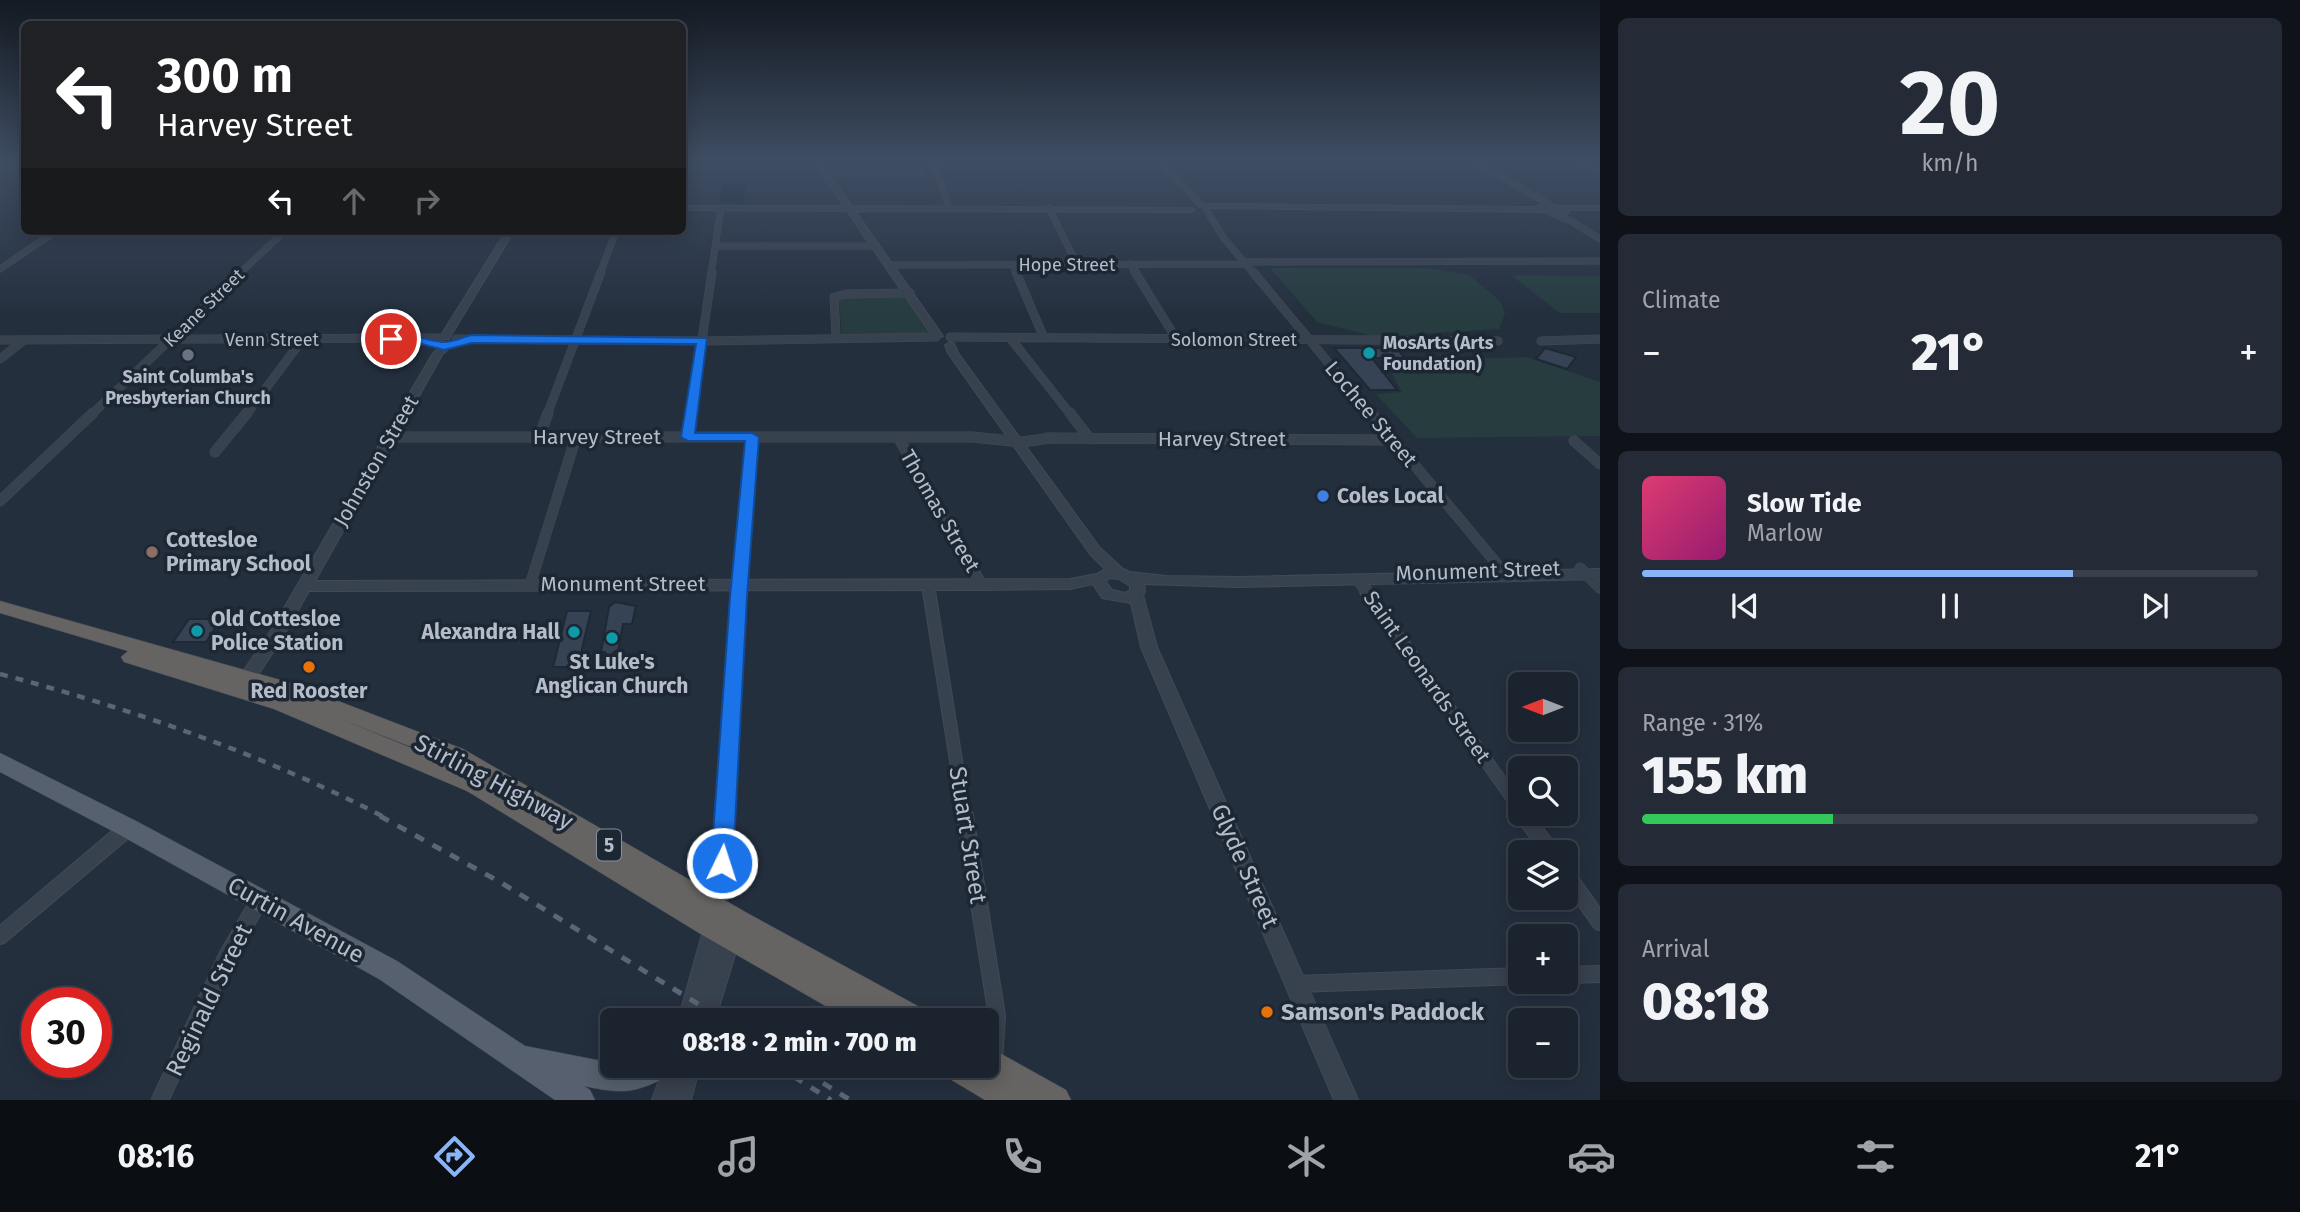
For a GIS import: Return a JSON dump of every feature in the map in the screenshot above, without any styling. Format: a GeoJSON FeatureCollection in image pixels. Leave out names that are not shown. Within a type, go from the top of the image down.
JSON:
{"type":"FeatureCollection","features":[{"type":"Feature","properties":{"kind":"highway","name":"Stirling Highway"},"geometry":{"type":"LineString","coordinates":[[0,607],[293,691],[455,755],[857,1008]]}},
{"type":"Feature","properties":{"kind":"highway","name":"Stirling Highway"},"geometry":{"type":"LineString","coordinates":[[0,620],[246,691],[404,753],[475,784],[725,924],[891,1008]]}},
{"type":"Feature","properties":{"kind":"highway"},"geometry":{"type":"LineString","coordinates":[[996,1078],[1056,1100]]}},
{"type":"Feature","properties":{"kind":"main road","name":"Curtin Avenue"},"geometry":{"type":"LineString","coordinates":[[0,762],[128,828],[388,970],[580,1100]]}},
{"type":"Feature","properties":{"kind":"main road"},"geometry":{"type":"LineString","coordinates":[[520,1058],[600,1075]]}},
{"type":"Feature","properties":{"kind":"street"},"geometry":{"type":"LineString","coordinates":[[688,437],[720,213]]}},
{"type":"Feature","properties":{"kind":"street","name":"Glyde Street"},"geometry":{"type":"LineString","coordinates":[[853,213],[1118,585],[1144,632],[1346,1100]]}},
{"type":"Feature","properties":{"kind":"street"},"geometry":{"type":"LineString","coordinates":[[1052,213],[1077,265]]}},
{"type":"Feature","properties":{"kind":"street","name":"Lochee Street"},"geometry":{"type":"LineString","coordinates":[[1204,213],[1505,574]]}},
{"type":"Feature","properties":{"kind":"street"},"geometry":{"type":"LineString","coordinates":[[1556,213],[1600,239]]}},
{"type":"Feature","properties":{"kind":"street"},"geometry":{"type":"LineString","coordinates":[[1565,213],[1571,221]]}},
{"type":"Feature","properties":{"kind":"street"},"geometry":{"type":"LineString","coordinates":[[0,269],[50,235]]}},
{"type":"Feature","properties":{"kind":"street","name":"Keane Street"},"geometry":{"type":"LineString","coordinates":[[0,501],[281,235]]}},
{"type":"Feature","properties":{"kind":"street","name":"Johnston Street"},"geometry":{"type":"LineString","coordinates":[[248,677],[508,235]]}},
{"type":"Feature","properties":{"kind":"street"},"geometry":{"type":"LineString","coordinates":[[539,437],[615,235]]}},
{"type":"Feature","properties":{"kind":"street"},"geometry":{"type":"LineString","coordinates":[[716,246],[876,246]]}},
{"type":"Feature","properties":{"kind":"street","name":"Hope Street"},"geometry":{"type":"LineString","coordinates":[[889,265],[1600,261]]}},
{"type":"Feature","properties":{"kind":"street"},"geometry":{"type":"LineString","coordinates":[[1130,264],[1177,340]]}},
{"type":"Feature","properties":{"kind":"street"},"geometry":{"type":"LineString","coordinates":[[1013,265],[1044,338]]}},
{"type":"Feature","properties":{"kind":"street"},"geometry":{"type":"LineString","coordinates":[[835,335],[834,297],[846,294],[910,293]]}},
{"type":"Feature","properties":{"kind":"street","name":"Solomon Street"},"geometry":{"type":"LineString","coordinates":[[447,341],[945,341],[969,338],[1498,341]]}},
{"type":"Feature","properties":{"kind":"street"},"geometry":{"type":"LineString","coordinates":[[1011,339],[1090,439]]}},
{"type":"Feature","properties":{"kind":"street"},"geometry":{"type":"LineString","coordinates":[[1541,341],[1600,339]]}},
{"type":"Feature","properties":{"kind":"street"},"geometry":{"type":"LineString","coordinates":[[215,452],[267,389],[274,374],[302,340]]}},
{"type":"Feature","properties":{"kind":"street","name":"Venn Street"},"geometry":{"type":"LineString","coordinates":[[0,341],[447,341]]}},
{"type":"Feature","properties":{"kind":"street"},"geometry":{"type":"LineString","coordinates":[[0,359],[23,341]]}},
{"type":"Feature","properties":{"kind":"street","name":"Harvey Street"},"geometry":{"type":"LineString","coordinates":[[390,437],[1393,440]]}},
{"type":"Feature","properties":{"kind":"street"},"geometry":{"type":"LineString","coordinates":[[530,585],[576,437]]}},
{"type":"Feature","properties":{"kind":"street"},"geometry":{"type":"LineString","coordinates":[[722,863],[752,437]]}},
{"type":"Feature","properties":{"kind":"street","name":"Thomas Street"},"geometry":{"type":"LineString","coordinates":[[898,437],[982,585]]}},
{"type":"Feature","properties":{"kind":"street"},"geometry":{"type":"LineString","coordinates":[[1574,441],[1600,464]]}},
{"type":"Feature","properties":{"kind":"street"},"geometry":{"type":"LineString","coordinates":[[1591,571],[1600,588]]}},
{"type":"Feature","properties":{"kind":"street","name":"Monument Street"},"geometry":{"type":"LineString","coordinates":[[303,586],[740,583],[1118,585],[1166,581],[1357,579],[1591,571]]}},
{"type":"Feature","properties":{"kind":"street","name":"Saint Leonards Street"},"geometry":{"type":"LineString","coordinates":[[1357,579],[1508,792]]}},
{"type":"Feature","properties":{"kind":"street","name":"Stuart Street"},"geometry":{"type":"LineString","coordinates":[[928,585],[996,1008]]}},
{"type":"Feature","properties":{"kind":"street"},"geometry":{"type":"LineString","coordinates":[[0,936],[128,828]]}},
{"type":"Feature","properties":{"kind":"street"},"geometry":{"type":"LineString","coordinates":[[1578,891],[1600,922]]}},
{"type":"Feature","properties":{"kind":"street","name":"Reginald Street"},"geometry":{"type":"LineString","coordinates":[[160,1100],[227,956],[259,901]]}},
{"type":"Feature","properties":{"kind":"street"},"geometry":{"type":"LineString","coordinates":[[694,1008],[725,924]]}},
{"type":"Feature","properties":{"kind":"street"},"geometry":{"type":"LineString","coordinates":[[707,1008],[725,924]]}},
{"type":"Feature","properties":{"kind":"street"},"geometry":{"type":"LineString","coordinates":[[1578,975],[1600,974]]}},
{"type":"Feature","properties":{"kind":"street"},"geometry":{"type":"LineString","coordinates":[[1297,984],[1508,976]]}},
{"type":"Feature","properties":{"kind":"street"},"geometry":{"type":"LineString","coordinates":[[664,1100],[671,1078]]}},
{"type":"Feature","properties":{"kind":"street"},"geometry":{"type":"LineString","coordinates":[[679,1100],[685,1078]]}},
{"type":"Feature","properties":{"kind":"green space"},"geometry":{"type":"Polygon","coordinates":[[[1270,268],[1426,268],[1469,275],[1500,301],[1505,313],[1499,329],[1376,337],[1317,322],[1270,268]]]}},
{"type":"Feature","properties":{"kind":"green space"},"geometry":{"type":"Polygon","coordinates":[[[1511,275],[1600,276],[1600,313],[1560,313],[1511,275]]]}},
{"type":"Feature","properties":{"kind":"green space"},"geometry":{"type":"Polygon","coordinates":[[[845,298],[906,298],[930,330],[925,336],[842,337],[839,301],[845,298]]]}},
{"type":"Feature","properties":{"kind":"green space"},"geometry":{"type":"Polygon","coordinates":[[[1527,357],[1600,382],[1600,436],[1417,438],[1376,394],[1402,392],[1392,374],[1411,361],[1527,357]]]}},
{"type":"Feature","properties":{"kind":"building"},"geometry":{"type":"Polygon","coordinates":[[[1334,348],[1396,348],[1405,358],[1372,358],[1397,390],[1370,390],[1334,348]]]}},
{"type":"Feature","properties":{"kind":"building"},"geometry":{"type":"Polygon","coordinates":[[[1545,348],[1576,357],[1567,369],[1536,359],[1545,348]]]}},
{"type":"Feature","properties":{"kind":"building","name":"St Luke's Anglican Church"},"geometry":{"type":"Polygon","coordinates":[[[615,602],[636,606],[632,624],[623,624],[618,651],[608,658],[605,652],[601,652],[609,607],[615,602]]]}},
{"type":"Feature","properties":{"kind":"building","name":"Alexandra Hall"},"geometry":{"type":"Polygon","coordinates":[[[567,611],[591,611],[581,653],[576,653],[573,667],[553,667],[567,611]]]}},
{"type":"Feature","properties":{"kind":"building","name":"Old Cottesloe Police Station"},"geometry":{"type":"Polygon","coordinates":[[[189,619],[221,619],[206,642],[173,642],[189,619]]]}},
{"type":"Feature","properties":{"kind":"railway"},"geometry":{"type":"LineString","coordinates":[[0,674],[99,702],[196,735],[291,773],[384,817]]}},
{"type":"Feature","properties":{"kind":"railway"},"geometry":{"type":"LineString","coordinates":[[380,816],[500,882],[705,1008]]}},
{"type":"Feature","properties":{"kind":"railway"},"geometry":{"type":"LineString","coordinates":[[796,1078],[831,1100]]}},
{"type":"Feature","properties":{"kind":"railway"},"geometry":{"type":"LineString","coordinates":[[823,1083],[850,1100]]}},
{"type":"Feature","properties":{"kind":"place","name":"MosArts (Arts Foundation)"},"geometry":{"type":"Point","coordinates":[1369,353]}},
{"type":"Feature","properties":{"kind":"place","name":"Saint Columba's Presbyterian Church"},"geometry":{"type":"Point","coordinates":[188,355]}},
{"type":"Feature","properties":{"kind":"place","name":"Coles Local"},"geometry":{"type":"Point","coordinates":[1323,496]}},
{"type":"Feature","properties":{"kind":"place","name":"Cottesloe Primary School"},"geometry":{"type":"Point","coordinates":[152,552]}},
{"type":"Feature","properties":{"kind":"place","name":"Old Cottesloe Police Station"},"geometry":{"type":"Point","coordinates":[197,631]}},
{"type":"Feature","properties":{"kind":"place","name":"Alexandra Hall"},"geometry":{"type":"Point","coordinates":[574,632]}},
{"type":"Feature","properties":{"kind":"place","name":"St Luke's Anglican Church"},"geometry":{"type":"Point","coordinates":[612,638]}},
{"type":"Feature","properties":{"kind":"place","name":"Red Rooster"},"geometry":{"type":"Point","coordinates":[309,667]}},
{"type":"Feature","properties":{"kind":"place","name":"Samson's Paddock"},"geometry":{"type":"Point","coordinates":[1267,1012]}},
{"type":"Feature","properties":{"kind":"route"},"geometry":{"type":"LineString","coordinates":[[391,339],[418,339],[444,346],[471,339],[703,341],[688,437],[752,437],[738,597],[722,863]]}}]}
